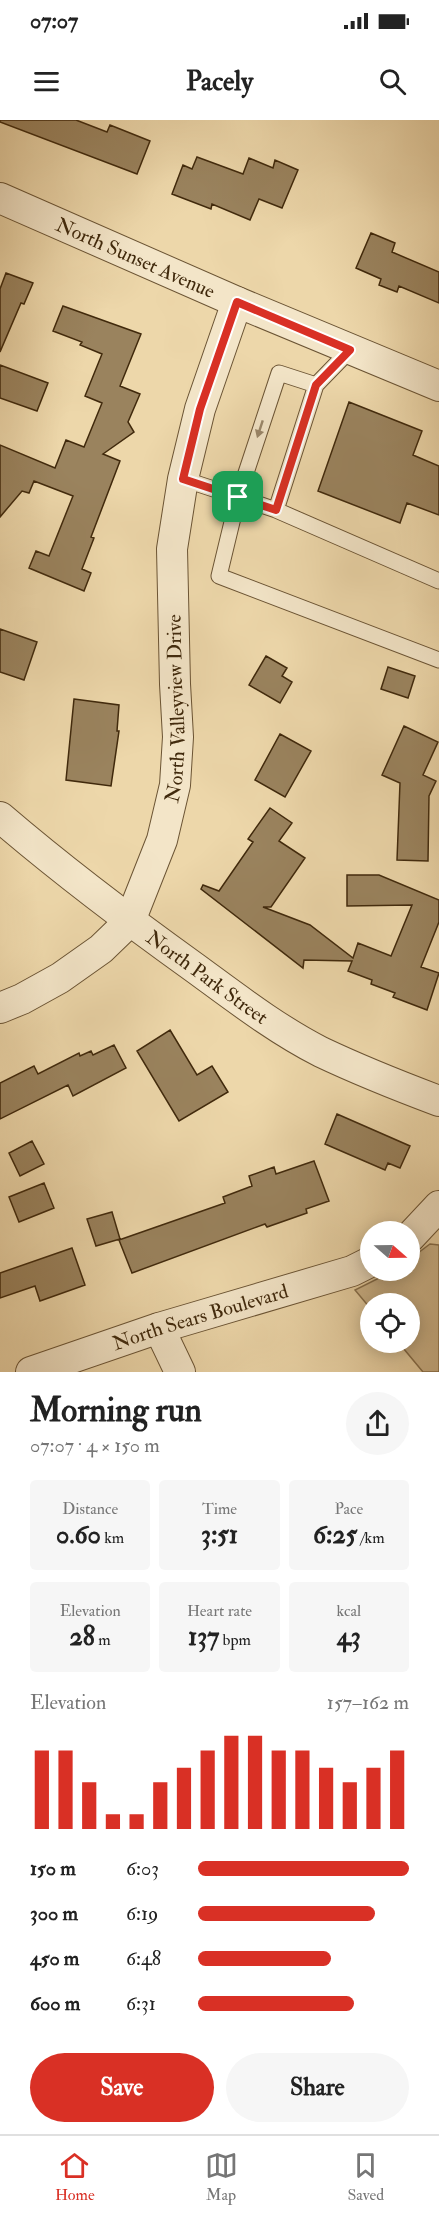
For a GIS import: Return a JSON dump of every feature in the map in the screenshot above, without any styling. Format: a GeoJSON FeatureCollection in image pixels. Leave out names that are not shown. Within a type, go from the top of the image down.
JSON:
{"type":"FeatureCollection","features":[{"type":"Feature","properties":{"kind":"street","name":"North Sunset Avenue"},"geometry":{"type":"LineString","coordinates":[[0,198],[237,302],[439,386]]}},
{"type":"Feature","properties":{"kind":"street","name":"North Valleyview Drive"},"geometry":{"type":"LineString","coordinates":[[0,1008],[60,978],[100,949],[130,921],[162,840],[175,785],[178,737],[172,549],[183,479],[200,409],[237,302]]}},
{"type":"Feature","properties":{"kind":"street","name":"North Park Street"},"geometry":{"type":"LineString","coordinates":[[0,817],[48,858],[130,921],[279,1028],[320,1051],[439,1101]]}},
{"type":"Feature","properties":{"kind":"street"},"geometry":{"type":"LineString","coordinates":[[420,1226],[439,1206]]}},
{"type":"Feature","properties":{"kind":"street","name":"North Sears Boulevard"},"geometry":{"type":"LineString","coordinates":[[31,1372],[159,1328],[360,1267]]}},
{"type":"Feature","properties":{"kind":"street"},"geometry":{"type":"LineString","coordinates":[[159,1328],[180,1372]]}},
{"type":"Feature","properties":{"kind":"lane"},"geometry":{"type":"LineString","coordinates":[[276,510],[316,385],[350,350]]}},
{"type":"Feature","properties":{"kind":"lane"},"geometry":{"type":"LineString","coordinates":[[316,385],[279,373],[238,497],[219,576],[439,660]]}},
{"type":"Feature","properties":{"kind":"lane"},"geometry":{"type":"LineString","coordinates":[[183,479],[276,510],[439,581]]}},
{"type":"Feature","properties":{"kind":"shaded area"},"geometry":{"type":"Polygon","coordinates":[[[430,1244],[439,1245],[439,1372],[423,1372],[407,1353],[420,1353],[420,1293],[360,1293],[360,1296],[355,1290],[373,1281],[420,1281],[420,1252],[430,1244]]]}},
{"type":"Feature","properties":{"kind":"building"},"geometry":{"type":"Polygon","coordinates":[[[0,120],[76,120],[107,132],[110,125],[150,141],[137,174],[0,122],[0,120]]]}},
{"type":"Feature","properties":{"kind":"building"},"geometry":{"type":"Polygon","coordinates":[[[197,157],[243,174],[249,158],[273,168],[275,160],[298,170],[282,208],[259,199],[250,220],[212,204],[211,209],[172,194],[183,165],[192,169],[197,157]]]}},
{"type":"Feature","properties":{"kind":"building"},"geometry":{"type":"Polygon","coordinates":[[[371,233],[395,243],[392,252],[439,272],[439,303],[399,286],[397,292],[379,285],[381,279],[356,268],[371,233]]]}},
{"type":"Feature","properties":{"kind":"building"},"geometry":{"type":"Polygon","coordinates":[[[6,273],[33,283],[24,304],[21,303],[0,352],[0,289],[6,273]]]}},
{"type":"Feature","properties":{"kind":"building"},"geometry":{"type":"Polygon","coordinates":[[[63,306],[141,334],[120,386],[140,394],[128,422],[134,432],[103,454],[120,461],[91,537],[94,538],[82,569],[91,573],[84,591],[29,568],[36,551],[49,556],[73,496],[34,481],[29,493],[22,491],[0,517],[0,445],[55,468],[66,440],[84,447],[102,403],[85,396],[102,354],[80,345],[82,342],[53,331],[63,306]]]}},
{"type":"Feature","properties":{"kind":"building"},"geometry":{"type":"Polygon","coordinates":[[[0,365],[48,383],[37,411],[0,398],[0,365]]]}},
{"type":"Feature","properties":{"kind":"building"},"geometry":{"type":"Polygon","coordinates":[[[349,402],[422,431],[413,455],[439,466],[439,515],[407,503],[400,523],[318,491],[349,402]]]}},
{"type":"Feature","properties":{"kind":"building"},"geometry":{"type":"Polygon","coordinates":[[[0,629],[37,642],[24,680],[0,672],[0,629]]]}},
{"type":"Feature","properties":{"kind":"building"},"geometry":{"type":"Polygon","coordinates":[[[266,656],[287,668],[282,676],[292,682],[280,703],[249,685],[266,656]]]}},
{"type":"Feature","properties":{"kind":"building"},"geometry":{"type":"Polygon","coordinates":[[[388,667],[415,676],[408,698],[381,689],[388,667]]]}},
{"type":"Feature","properties":{"kind":"building"},"geometry":{"type":"Polygon","coordinates":[[[74,699],[119,705],[117,731],[119,731],[111,786],[66,780],[74,699]]]}},
{"type":"Feature","properties":{"kind":"building"},"geometry":{"type":"Polygon","coordinates":[[[404,726],[438,742],[423,775],[436,781],[429,796],[428,861],[397,860],[400,783],[382,775],[404,726]]]}},
{"type":"Feature","properties":{"kind":"building"},"geometry":{"type":"Polygon","coordinates":[[[280,734],[311,751],[285,797],[255,780],[280,734]]]}},
{"type":"Feature","properties":{"kind":"building"},"geometry":{"type":"Polygon","coordinates":[[[270,808],[292,823],[279,841],[305,858],[271,907],[263,907],[310,925],[353,958],[358,943],[391,956],[412,905],[347,906],[347,875],[379,875],[439,900],[439,922],[421,967],[439,973],[427,1010],[393,997],[395,993],[371,984],[372,980],[348,971],[352,961],[304,960],[303,968],[201,889],[203,885],[219,891],[253,842],[248,839],[270,808]]]}},
{"type":"Feature","properties":{"kind":"building"},"geometry":{"type":"Polygon","coordinates":[[[170,1030],[197,1075],[212,1066],[228,1092],[179,1121],[137,1051],[170,1030]]]}},
{"type":"Feature","properties":{"kind":"building"},"geometry":{"type":"Polygon","coordinates":[[[114,1045],[126,1068],[73,1096],[68,1085],[0,1119],[0,1083],[34,1066],[38,1074],[79,1053],[80,1056],[91,1051],[93,1055],[114,1045]]]}},
{"type":"Feature","properties":{"kind":"building"},"geometry":{"type":"Polygon","coordinates":[[[337,1114],[410,1146],[400,1168],[388,1163],[385,1170],[325,1144],[337,1114]]]}},
{"type":"Feature","properties":{"kind":"building"},"geometry":{"type":"Polygon","coordinates":[[[32,1141],[44,1164],[20,1176],[9,1153],[32,1141]]]}},
{"type":"Feature","properties":{"kind":"building"},"geometry":{"type":"Polygon","coordinates":[[[314,1161],[329,1201],[306,1209],[307,1213],[267,1227],[265,1224],[132,1273],[119,1240],[225,1203],[223,1197],[252,1186],[249,1176],[274,1167],[276,1174],[314,1161]]]}},
{"type":"Feature","properties":{"kind":"building"},"geometry":{"type":"Polygon","coordinates":[[[44,1183],[54,1208],[19,1222],[9,1197],[44,1183]]]}},
{"type":"Feature","properties":{"kind":"building"},"geometry":{"type":"Polygon","coordinates":[[[112,1212],[120,1239],[96,1246],[87,1219],[112,1212]]]}},
{"type":"Feature","properties":{"kind":"building"},"geometry":{"type":"Polygon","coordinates":[[[72,1248],[85,1285],[40,1301],[35,1286],[0,1298],[0,1273],[72,1248]]]}},
{"type":"Feature","properties":{"kind":"route"},"geometry":{"type":"LineString","coordinates":[[237,302],[350,350],[316,385],[276,510],[238,497],[183,479],[200,409],[237,302]]}}]}
